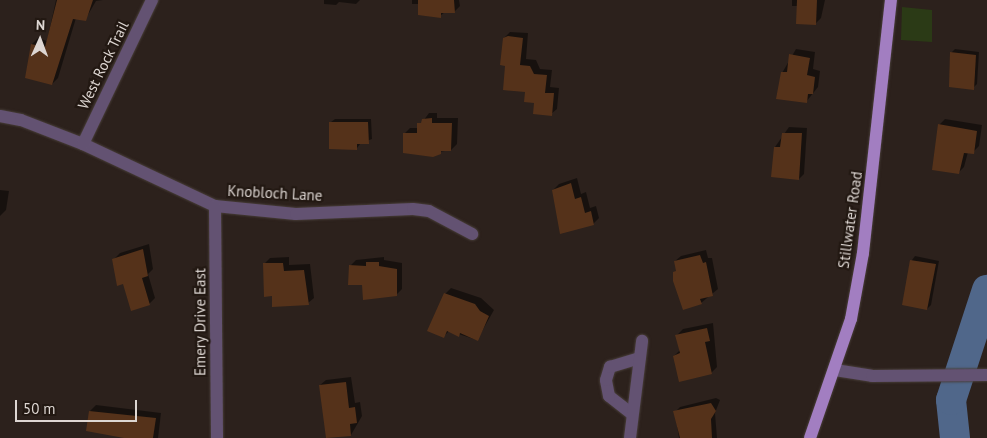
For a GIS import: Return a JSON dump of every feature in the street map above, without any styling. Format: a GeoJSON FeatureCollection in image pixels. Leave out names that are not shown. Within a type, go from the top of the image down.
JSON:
{"type":"FeatureCollection","features":[{"type":"Feature","properties":{"kind":"main road","name":"Stillwater Road"},"geometry":{"type":"LineString","coordinates":[[810,438],[851,320],[863,253],[891,0]]}},
{"type":"Feature","properties":{"kind":"street","name":"West Rock Trail"},"geometry":{"type":"LineString","coordinates":[[83,144],[152,0]]}},
{"type":"Feature","properties":{"kind":"street","name":"Knobloch Lane"},"geometry":{"type":"LineString","coordinates":[[0,116],[21,120],[83,144],[215,206],[296,214],[413,209],[429,211],[472,234]]}},
{"type":"Feature","properties":{"kind":"street","name":"Emery Drive East"},"geometry":{"type":"LineString","coordinates":[[215,206],[217,438]]}},
{"type":"Feature","properties":{"kind":"street"},"geometry":{"type":"LineString","coordinates":[[630,438],[642,341]]}},
{"type":"Feature","properties":{"kind":"street"},"geometry":{"type":"LineString","coordinates":[[632,414],[609,396],[606,380],[610,367],[640,358]]}},
{"type":"Feature","properties":{"kind":"street"},"geometry":{"type":"LineString","coordinates":[[835,370],[872,376],[987,375]]}},
{"type":"Feature","properties":{"kind":"green space"},"geometry":{"type":"Polygon","coordinates":[[[902,7],[932,10],[932,42],[901,40],[902,7]]]}},
{"type":"Feature","properties":{"kind":"building"},"geometry":{"type":"Polygon","coordinates":[[[57,0],[93,0],[86,21],[73,19],[52,85],[25,78],[31,44],[45,47],[57,0]]]}},
{"type":"Feature","properties":{"kind":"building"},"geometry":{"type":"Polygon","coordinates":[[[418,0],[454,0],[455,13],[441,13],[441,18],[418,15],[418,0]]]}},
{"type":"Feature","properties":{"kind":"building"},"geometry":{"type":"Polygon","coordinates":[[[797,0],[817,0],[816,25],[796,24],[797,0]]]}},
{"type":"Feature","properties":{"kind":"building"},"geometry":{"type":"Polygon","coordinates":[[[508,36],[523,38],[520,65],[530,66],[534,74],[547,75],[545,93],[554,93],[552,116],[533,114],[534,103],[524,102],[525,92],[503,90],[505,66],[500,65],[503,38],[508,36]]]}},
{"type":"Feature","properties":{"kind":"building"},"geometry":{"type":"Polygon","coordinates":[[[950,52],[976,55],[974,90],[949,87],[950,52]]]}},
{"type":"Feature","properties":{"kind":"building"},"geometry":{"type":"Polygon","coordinates":[[[789,54],[810,58],[807,75],[815,77],[813,94],[808,94],[807,103],[776,99],[781,72],[787,72],[789,54]]]}},
{"type":"Feature","properties":{"kind":"building"},"geometry":{"type":"Polygon","coordinates":[[[432,118],[432,123],[452,123],[451,151],[441,151],[441,154],[433,157],[403,153],[403,133],[417,133],[417,123],[421,123],[422,119],[432,118]]]}},
{"type":"Feature","properties":{"kind":"building"},"geometry":{"type":"Polygon","coordinates":[[[329,122],[368,122],[369,144],[357,144],[357,150],[329,149],[329,122]]]}},
{"type":"Feature","properties":{"kind":"building"},"geometry":{"type":"Polygon","coordinates":[[[938,124],[977,131],[974,154],[964,153],[959,174],[932,170],[938,124]]]}},
{"type":"Feature","properties":{"kind":"building"},"geometry":{"type":"Polygon","coordinates":[[[782,133],[802,133],[799,180],[771,177],[774,147],[780,147],[782,133]]]}},
{"type":"Feature","properties":{"kind":"building"},"geometry":{"type":"Polygon","coordinates":[[[571,183],[575,199],[581,197],[585,213],[591,211],[594,225],[560,234],[552,190],[571,183]]]}},
{"type":"Feature","properties":{"kind":"building"},"geometry":{"type":"Polygon","coordinates":[[[143,249],[148,276],[142,278],[150,305],[131,311],[123,284],[117,286],[112,259],[143,249]]]}},
{"type":"Feature","properties":{"kind":"building"},"geometry":{"type":"Polygon","coordinates":[[[700,255],[703,263],[706,262],[713,296],[700,299],[702,304],[683,310],[673,281],[673,272],[676,271],[674,261],[700,255]]]}},
{"type":"Feature","properties":{"kind":"building"},"geometry":{"type":"Polygon","coordinates":[[[910,260],[936,264],[927,310],[902,305],[910,260]]]}},
{"type":"Feature","properties":{"kind":"building"},"geometry":{"type":"Polygon","coordinates":[[[366,262],[379,262],[379,266],[397,269],[397,296],[363,300],[362,285],[348,285],[349,265],[366,266],[366,262]]]}},
{"type":"Feature","properties":{"kind":"building"},"geometry":{"type":"Polygon","coordinates":[[[263,263],[283,263],[284,271],[304,270],[309,305],[272,307],[272,296],[264,297],[263,263]]]}},
{"type":"Feature","properties":{"kind":"building"},"geometry":{"type":"Polygon","coordinates":[[[444,293],[475,304],[480,311],[489,316],[478,341],[460,333],[459,337],[447,331],[444,338],[427,331],[444,293]]]}},
{"type":"Feature","properties":{"kind":"building"},"geometry":{"type":"Polygon","coordinates":[[[707,328],[710,341],[705,342],[712,374],[679,382],[673,356],[680,353],[675,335],[707,328]]]}},
{"type":"Feature","properties":{"kind":"building"},"geometry":{"type":"Polygon","coordinates":[[[346,382],[349,408],[355,407],[357,423],[350,424],[351,436],[326,438],[319,385],[346,382]]]}},
{"type":"Feature","properties":{"kind":"building"},"geometry":{"type":"Polygon","coordinates":[[[711,403],[716,411],[711,419],[712,438],[680,438],[673,411],[711,403]]]}},
{"type":"Feature","properties":{"kind":"building"},"geometry":{"type":"Polygon","coordinates":[[[89,411],[156,418],[153,438],[124,438],[86,431],[89,411]]]}},
{"type":"Feature","properties":{"kind":"waterway"},"geometry":{"type":"LineString","coordinates":[[955,438],[951,400],[987,290]]}}]}
